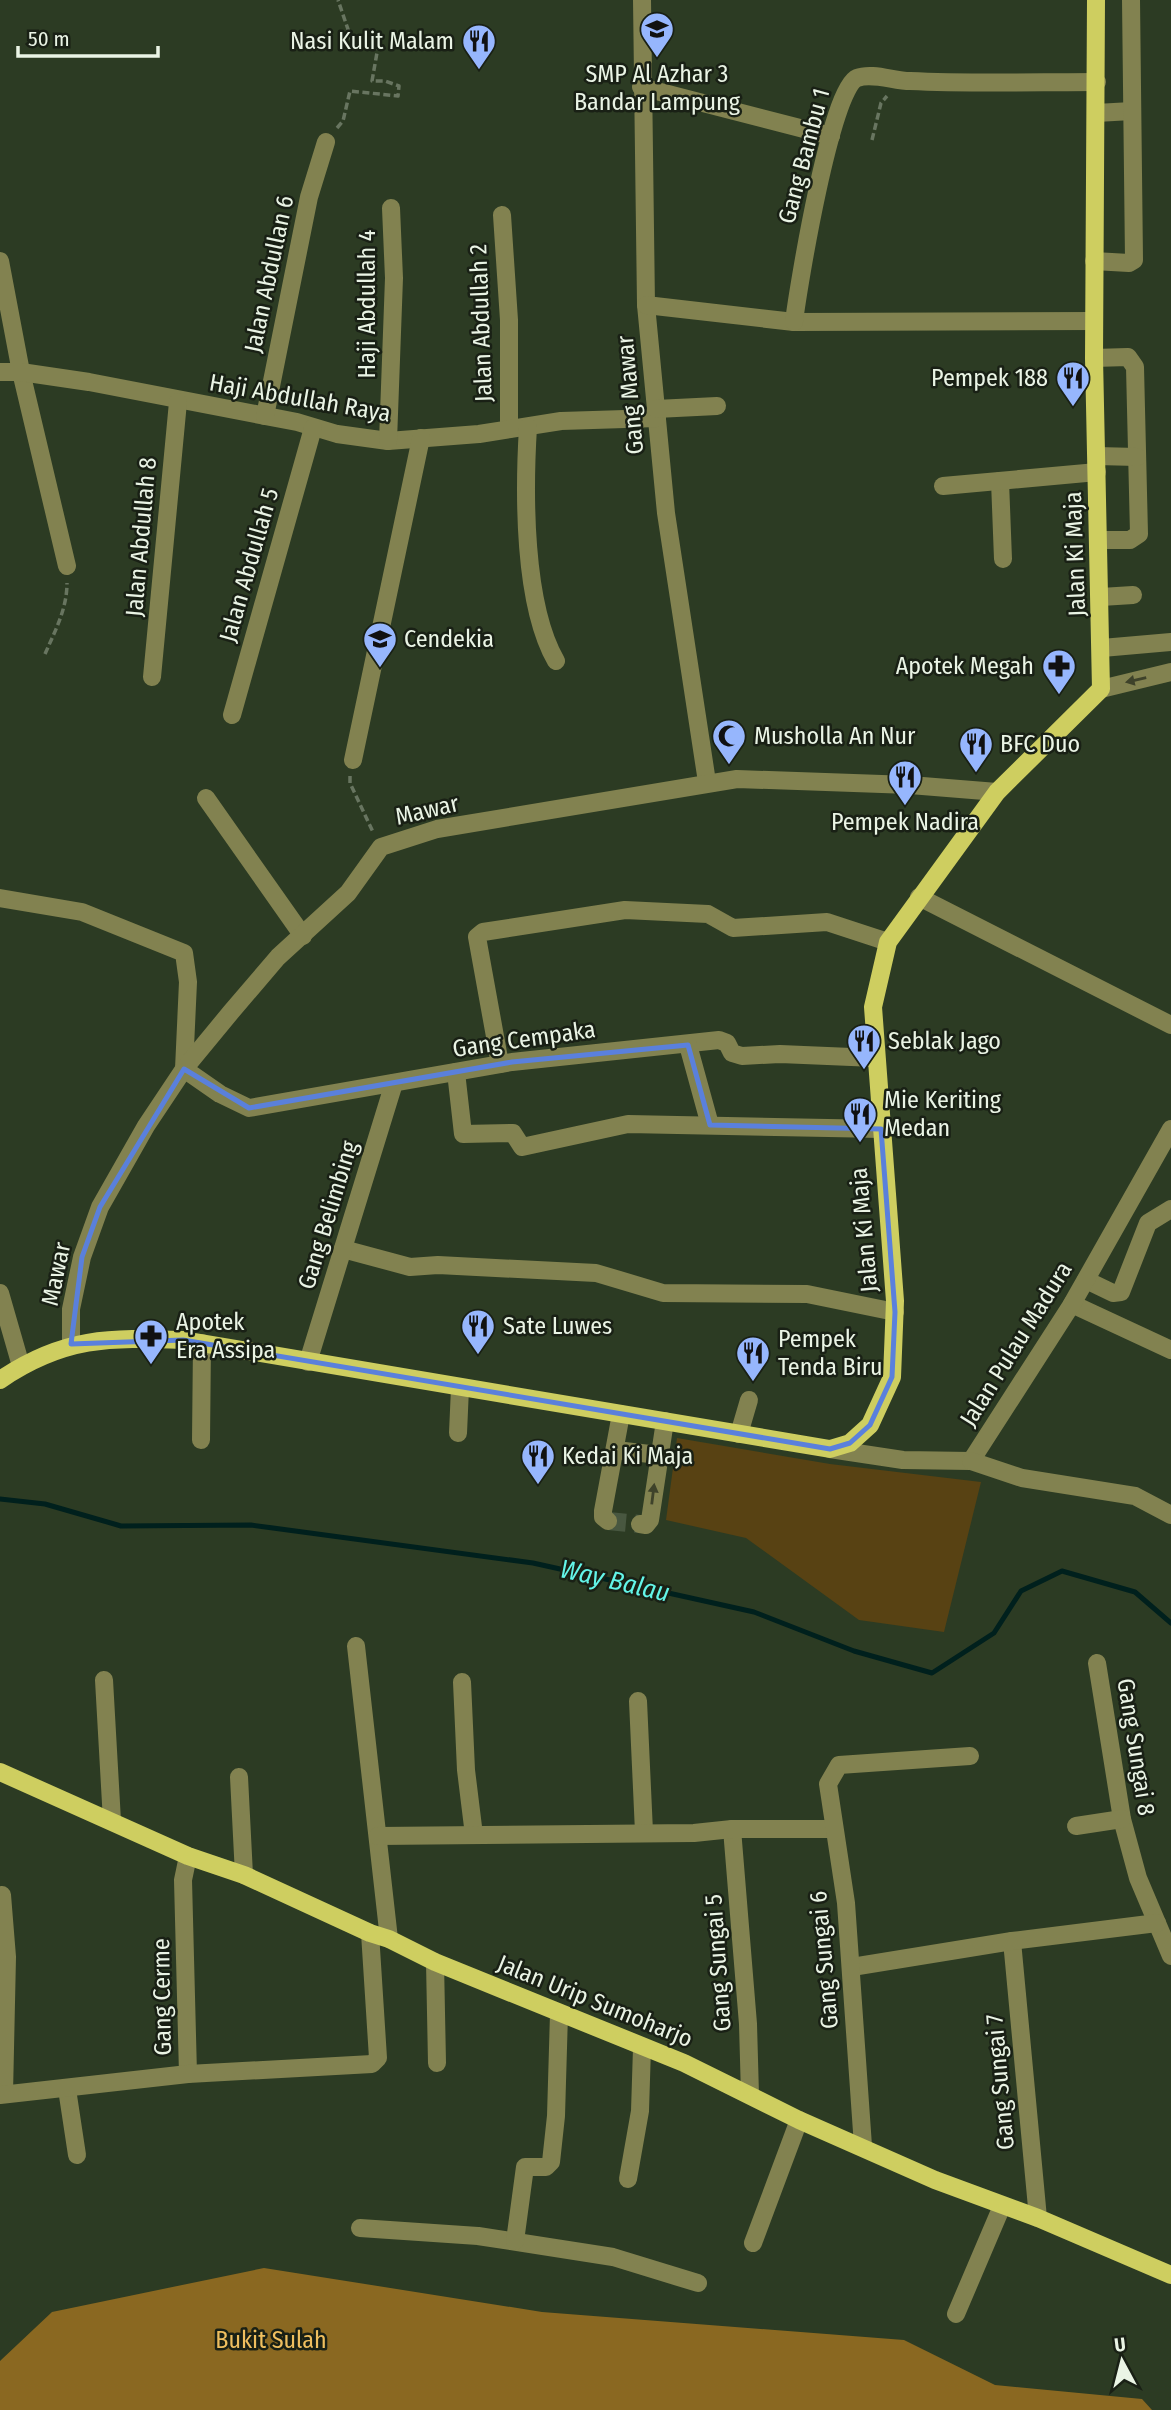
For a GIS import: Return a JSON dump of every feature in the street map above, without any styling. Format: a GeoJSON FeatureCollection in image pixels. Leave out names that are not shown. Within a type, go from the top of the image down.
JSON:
{"type":"FeatureCollection","features":[{"type":"Feature","properties":{"kind":"main road","name":"Jalan Ki Maja"},"geometry":{"type":"LineString","coordinates":[[830,1449],[850,1443],[870,1425],[892,1377],[895,1311],[873,1007],[888,942],[997,792],[1101,689],[1094,358],[1096,0]]}},
{"type":"Feature","properties":{"kind":"main road"},"geometry":{"type":"LineString","coordinates":[[0,1380],[21,1366],[71,1344],[128,1337],[202,1343],[830,1449]]}},
{"type":"Feature","properties":{"kind":"main road","name":"Jalan Urip Sumoharjo"},"geometry":{"type":"LineString","coordinates":[[0,1772],[188,1856],[244,1875],[370,1933],[389,1938],[435,1962],[684,2063],[799,2120],[935,2180],[1038,2218],[1171,2275]]}},
{"type":"Feature","properties":{"kind":"street","name":"Gang Mawar"},"geometry":{"type":"LineString","coordinates":[[642,0],[641,87],[646,305],[666,513],[707,782]]}},
{"type":"Feature","properties":{"kind":"street"},"geometry":{"type":"LineString","coordinates":[[1094,261],[1129,263],[1134,260],[1131,0]]}},
{"type":"Feature","properties":{"kind":"street","name":"Gang Bambu 1"},"geometry":{"type":"LineString","coordinates":[[794,322],[802,258],[831,136],[849,83],[858,77],[909,81],[1097,82]]}},
{"type":"Feature","properties":{"kind":"street"},"geometry":{"type":"LineString","coordinates":[[641,87],[831,136]]}},
{"type":"Feature","properties":{"kind":"street"},"geometry":{"type":"LineString","coordinates":[[1096,113],[1132,111]]}},
{"type":"Feature","properties":{"kind":"street","name":"Jalan Abdullan 6"},"geometry":{"type":"LineString","coordinates":[[265,416],[309,197],[326,142]]}},
{"type":"Feature","properties":{"kind":"street","name":"Haji Abdullah 4"},"geometry":{"type":"LineString","coordinates":[[388,441],[394,278],[391,208]]}},
{"type":"Feature","properties":{"kind":"street","name":"Jalan Abdullah 2"},"geometry":{"type":"LineString","coordinates":[[502,215],[509,320],[509,429]]}},
{"type":"Feature","properties":{"kind":"street"},"geometry":{"type":"LineString","coordinates":[[0,261],[21,372],[67,566]]}},
{"type":"Feature","properties":{"kind":"street"},"geometry":{"type":"LineString","coordinates":[[646,305],[794,322],[1094,321]]}},
{"type":"Feature","properties":{"kind":"street"},"geometry":{"type":"LineString","coordinates":[[1094,358],[1128,357],[1133,362],[1137,457],[1138,536],[1130,541],[1099,540]]}},
{"type":"Feature","properties":{"kind":"street","name":"Haji Abdullah Raya"},"geometry":{"type":"LineString","coordinates":[[0,372],[21,372],[89,382],[178,402],[265,416],[313,428],[388,441],[717,406]]}},
{"type":"Feature","properties":{"kind":"street","name":"Jalan Abdullah 8"},"geometry":{"type":"LineString","coordinates":[[152,677],[178,402]]}},
{"type":"Feature","properties":{"kind":"street"},"geometry":{"type":"LineString","coordinates":[[528,427],[526,460],[536,610],[544,639],[556,661]]}},
{"type":"Feature","properties":{"kind":"street","name":"Jalan Abdullah 5"},"geometry":{"type":"LineString","coordinates":[[232,715],[313,428]]}},
{"type":"Feature","properties":{"kind":"street"},"geometry":{"type":"LineString","coordinates":[[353,760],[421,438]]}},
{"type":"Feature","properties":{"kind":"street"},"geometry":{"type":"LineString","coordinates":[[943,485],[1000,481],[1137,457]]}},
{"type":"Feature","properties":{"kind":"street"},"geometry":{"type":"LineString","coordinates":[[1000,481],[1003,559]]}},
{"type":"Feature","properties":{"kind":"street"},"geometry":{"type":"LineString","coordinates":[[1101,597],[1133,595]]}},
{"type":"Feature","properties":{"kind":"street"},"geometry":{"type":"LineString","coordinates":[[1102,649],[1171,642]]}},
{"type":"Feature","properties":{"kind":"street"},"geometry":{"type":"LineString","coordinates":[[1101,689],[1171,673]]}},
{"type":"Feature","properties":{"kind":"street","name":"Mawar"},"geometry":{"type":"LineString","coordinates":[[71,1344],[71,1309],[82,1257],[100,1208],[146,1126],[184,1069],[278,957],[348,893],[381,848],[437,829],[737,779],[997,792]]}},
{"type":"Feature","properties":{"kind":"street"},"geometry":{"type":"LineString","coordinates":[[206,798],[303,936]]}},
{"type":"Feature","properties":{"kind":"street"},"geometry":{"type":"LineString","coordinates":[[919,897],[1171,1025]]}},
{"type":"Feature","properties":{"kind":"street"},"geometry":{"type":"LineString","coordinates":[[0,898],[82,912],[184,953],[188,982],[184,1069]]}},
{"type":"Feature","properties":{"kind":"street"},"geometry":{"type":"LineString","coordinates":[[500,1065],[477,937],[482,932],[625,910],[708,914],[733,928],[827,922],[888,942]]}},
{"type":"Feature","properties":{"kind":"street","name":"Gang Cempaka"},"geometry":{"type":"LineString","coordinates":[[184,1069],[220,1094],[249,1108],[500,1065],[719,1040],[727,1043],[732,1053],[742,1056],[780,1054],[875,1058]]}},
{"type":"Feature","properties":{"kind":"street"},"geometry":{"type":"LineString","coordinates":[[688,1045],[710,1125]]}},
{"type":"Feature","properties":{"kind":"street"},"geometry":{"type":"LineString","coordinates":[[457,1072],[464,1134],[513,1133],[522,1147],[628,1124],[881,1129]]}},
{"type":"Feature","properties":{"kind":"street","name":"Gang Belimbing"},"geometry":{"type":"LineString","coordinates":[[309,1362],[394,1083]]}},
{"type":"Feature","properties":{"kind":"street","name":"Jalan Pulau Madura"},"geometry":{"type":"LineString","coordinates":[[830,1449],[903,1460],[971,1461],[1165,1154],[1171,1129]]}},
{"type":"Feature","properties":{"kind":"street"},"geometry":{"type":"LineString","coordinates":[[1086,1280],[1113,1293],[1121,1292],[1148,1223],[1171,1209]]}},
{"type":"Feature","properties":{"kind":"street"},"geometry":{"type":"LineString","coordinates":[[343,1249],[411,1267],[438,1265],[596,1273],[663,1293],[807,1294],[895,1311]]}},
{"type":"Feature","properties":{"kind":"street"},"geometry":{"type":"LineString","coordinates":[[0,1293],[21,1366]]}},
{"type":"Feature","properties":{"kind":"street"},"geometry":{"type":"LineString","coordinates":[[1072,1304],[1171,1350]]}},
{"type":"Feature","properties":{"kind":"street"},"geometry":{"type":"LineString","coordinates":[[201,1440],[202,1343]]}},
{"type":"Feature","properties":{"kind":"street"},"geometry":{"type":"LineString","coordinates":[[458,1433],[460,1388]]}},
{"type":"Feature","properties":{"kind":"street"},"geometry":{"type":"LineString","coordinates":[[739,1434],[749,1400]]}},
{"type":"Feature","properties":{"kind":"street"},"geometry":{"type":"LineString","coordinates":[[608,1521],[603,1517],[603,1511],[621,1414]]}},
{"type":"Feature","properties":{"kind":"street"},"geometry":{"type":"LineString","coordinates":[[640,1524],[646,1525],[650,1520],[665,1422]]}},
{"type":"Feature","properties":{"kind":"street"},"geometry":{"type":"LineString","coordinates":[[616,1450],[658,1455]]}},
{"type":"Feature","properties":{"kind":"street"},"geometry":{"type":"LineString","coordinates":[[971,1461],[1022,1478],[1135,1496],[1171,1515]]}},
{"type":"Feature","properties":{"kind":"street"},"geometry":{"type":"LineString","coordinates":[[356,1646],[389,1938]]}},
{"type":"Feature","properties":{"kind":"street","name":"Gang Sungai 8"},"geometry":{"type":"LineString","coordinates":[[1097,1663],[1122,1819],[1138,1878],[1171,1956]]}},
{"type":"Feature","properties":{"kind":"street"},"geometry":{"type":"LineString","coordinates":[[104,1680],[112,1821]]}},
{"type":"Feature","properties":{"kind":"street"},"geometry":{"type":"LineString","coordinates":[[462,1682],[466,1770],[474,1835]]}},
{"type":"Feature","properties":{"kind":"street"},"geometry":{"type":"LineString","coordinates":[[638,1701],[644,1832]]}},
{"type":"Feature","properties":{"kind":"street","name":"Gang Sungai 6"},"geometry":{"type":"LineString","coordinates":[[863,2146],[846,1903],[828,1784],[832,1772],[839,1765],[970,1756]]}},
{"type":"Feature","properties":{"kind":"street"},"geometry":{"type":"LineString","coordinates":[[239,1777],[244,1875]]}},
{"type":"Feature","properties":{"kind":"street"},"geometry":{"type":"LineString","coordinates":[[1076,1826],[1122,1819]]}},
{"type":"Feature","properties":{"kind":"street","name":"Gang Sungai 5"},"geometry":{"type":"LineString","coordinates":[[732,1829],[748,2024],[750,2095]]}},
{"type":"Feature","properties":{"kind":"street"},"geometry":{"type":"LineString","coordinates":[[378,1836],[834,1829]]}},
{"type":"Feature","properties":{"kind":"street","name":"Gang Cerme"},"geometry":{"type":"LineString","coordinates":[[2,2095],[188,2074],[183,1880],[188,1856]]}},
{"type":"Feature","properties":{"kind":"street"},"geometry":{"type":"LineString","coordinates":[[2,1895],[7,1957],[2,2095]]}},
{"type":"Feature","properties":{"kind":"street"},"geometry":{"type":"LineString","coordinates":[[852,1966],[1012,1941],[1157,1923]]}},
{"type":"Feature","properties":{"kind":"street"},"geometry":{"type":"LineString","coordinates":[[188,2074],[372,2064],[378,2058],[378,2031],[370,1933]]}},
{"type":"Feature","properties":{"kind":"street","name":"Gang Sungai 7"},"geometry":{"type":"LineString","coordinates":[[1012,1941],[1038,2218]]}},
{"type":"Feature","properties":{"kind":"street"},"geometry":{"type":"LineString","coordinates":[[435,1962],[437,2063]]}},
{"type":"Feature","properties":{"kind":"street"},"geometry":{"type":"LineString","coordinates":[[515,2241],[525,2167],[546,2167],[551,2162],[556,2116],[559,2014]]}},
{"type":"Feature","properties":{"kind":"street"},"geometry":{"type":"LineString","coordinates":[[628,2179],[640,2110],[642,2048]]}},
{"type":"Feature","properties":{"kind":"street"},"geometry":{"type":"LineString","coordinates":[[67,2089],[77,2155]]}},
{"type":"Feature","properties":{"kind":"street"},"geometry":{"type":"LineString","coordinates":[[753,2243],[799,2120]]}},
{"type":"Feature","properties":{"kind":"street"},"geometry":{"type":"LineString","coordinates":[[956,2314],[1002,2206]]}},
{"type":"Feature","properties":{"kind":"street"},"geometry":{"type":"LineString","coordinates":[[360,2228],[515,2241],[613,2257],[698,2283]]}},
{"type":"Feature","properties":{"kind":"path"},"geometry":{"type":"LineString","coordinates":[[326,142],[343,121],[350,91],[398,96],[399,86],[372,81],[378,47],[353,44],[338,0]]}},
{"type":"Feature","properties":{"kind":"path"},"geometry":{"type":"LineString","coordinates":[[872,140],[881,103],[892,90],[909,81]]}},
{"type":"Feature","properties":{"kind":"path"},"geometry":{"type":"LineString","coordinates":[[45,654],[67,597],[67,566]]}},
{"type":"Feature","properties":{"kind":"path"},"geometry":{"type":"LineString","coordinates":[[353,760],[349,783],[381,848]]}},
{"type":"Feature","properties":{"kind":"highlighted area"},"geometry":{"type":"Polygon","coordinates":[[[688,1045],[710,1125],[881,1129],[895,1312],[892,1377],[870,1425],[850,1443],[830,1449],[183,1340],[71,1344],[82,1257],[100,1207],[184,1069],[249,1108],[512,1062],[688,1045]]]}},
{"type":"Feature","properties":{"kind":"shaded area"},"geometry":{"type":"Polygon","coordinates":[[[677,1438],[830,1464],[981,1482],[944,1632],[859,1620],[746,1538],[666,1520],[677,1438]]]}},
{"type":"Feature","properties":{"kind":"green space","name":"Bukit Sulah"},"geometry":{"type":"Polygon","coordinates":[[[264,2268],[542,2312],[904,2340],[995,2385],[1142,2399],[1152,2410],[0,2410],[0,2361],[52,2312],[264,2268]]]}},
{"type":"Feature","properties":{"kind":"waterway","name":"Way Balau"},"geometry":{"type":"LineString","coordinates":[[0,1499],[45,1504],[121,1526],[251,1525],[533,1563],[754,1612],[854,1651],[932,1673],[994,1633],[1021,1591],[1062,1571],[1135,1592],[1171,1623]]}},
{"type":"Feature","properties":{"kind":"tunnel"},"geometry":{"type":"LineString","coordinates":[[608,1521],[640,1524]]}},
{"type":"Feature","properties":{"kind":"place","name":"SMP Al Azhar 3 Bandar Lampung"},"geometry":{"type":"Point","coordinates":[657,59]}},
{"type":"Feature","properties":{"kind":"place","name":"Nasi Kulit Malam"},"geometry":{"type":"Point","coordinates":[479,71]}},
{"type":"Feature","properties":{"kind":"place","name":"Pempek 188"},"geometry":{"type":"Point","coordinates":[1073,408]}},
{"type":"Feature","properties":{"kind":"place","name":"Cendekia"},"geometry":{"type":"Point","coordinates":[380,669]}},
{"type":"Feature","properties":{"kind":"place","name":"Apotek Megah"},"geometry":{"type":"Point","coordinates":[1059,696]}},
{"type":"Feature","properties":{"kind":"place","name":"Musholla An Nur"},"geometry":{"type":"Point","coordinates":[729,766]}},
{"type":"Feature","properties":{"kind":"place","name":"BFC Duo"},"geometry":{"type":"Point","coordinates":[976,774]}},
{"type":"Feature","properties":{"kind":"place","name":"Pempek Nadira"},"geometry":{"type":"Point","coordinates":[905,807]}},
{"type":"Feature","properties":{"kind":"place","name":"Seblak Jago"},"geometry":{"type":"Point","coordinates":[864,1071]}},
{"type":"Feature","properties":{"kind":"place","name":"Mie Keriting Medan"},"geometry":{"type":"Point","coordinates":[860,1144]}},
{"type":"Feature","properties":{"kind":"place","name":"Sate Luwes"},"geometry":{"type":"Point","coordinates":[478,1356]}},
{"type":"Feature","properties":{"kind":"place","name":"Apotek Era Assipa"},"geometry":{"type":"Point","coordinates":[151,1366]}},
{"type":"Feature","properties":{"kind":"place","name":"Pempek Tenda Biru"},"geometry":{"type":"Point","coordinates":[753,1383]}},
{"type":"Feature","properties":{"kind":"place","name":"Kedai Ki Maja"},"geometry":{"type":"Point","coordinates":[538,1486]}}]}
